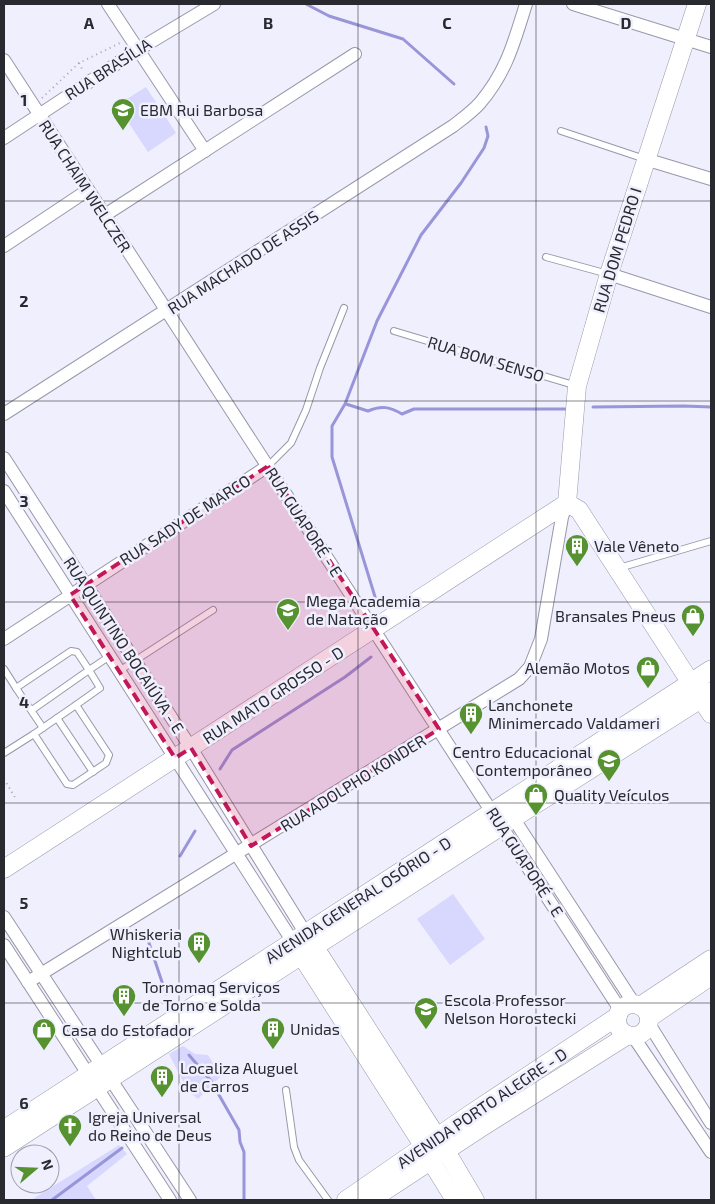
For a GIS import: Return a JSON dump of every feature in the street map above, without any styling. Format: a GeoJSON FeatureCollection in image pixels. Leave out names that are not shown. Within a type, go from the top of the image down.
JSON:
{"type":"FeatureCollection","features":[{"type":"Feature","properties":{"kind":"main road","name":"AVENIDA GENERAL OSÓRIO - D"},"geometry":{"type":"LineString","coordinates":[[4,1130],[99,1076],[503,815],[705,695],[711,670]]}},
{"type":"Feature","properties":{"kind":"main road","name":"AVENIDA GENERAL OSÓRIO - D"},"geometry":{"type":"LineString","coordinates":[[4,1147],[99,1076]]}},
{"type":"Feature","properties":{"kind":"street"},"geometry":{"type":"LineString","coordinates":[[108,4],[205,151]]}},
{"type":"Feature","properties":{"kind":"street","name":"RUA BRASÍLIA"},"geometry":{"type":"LineString","coordinates":[[4,138],[36,110],[214,4]]}},
{"type":"Feature","properties":{"kind":"street","name":"RUA MACHADO DE ASSIS"},"geometry":{"type":"LineString","coordinates":[[4,414],[453,126],[479,104],[496,81],[508,59],[526,4]]}},
{"type":"Feature","properties":{"kind":"street"},"geometry":{"type":"LineString","coordinates":[[573,4],[711,47]]}},
{"type":"Feature","properties":{"kind":"street","name":"RUA DOM PEDRO I"},"geometry":{"type":"LineString","coordinates":[[567,502],[577,386],[645,159],[697,4]]}},
{"type":"Feature","properties":{"kind":"street"},"geometry":{"type":"LineString","coordinates":[[105,215],[355,54]]}},
{"type":"Feature","properties":{"kind":"street","name":"RUA CHAIM WELCZER"},"geometry":{"type":"LineString","coordinates":[[4,60],[166,311]]}},
{"type":"Feature","properties":{"kind":"street"},"geometry":{"type":"LineString","coordinates":[[645,159],[711,178]]}},
{"type":"Feature","properties":{"kind":"street"},"geometry":{"type":"LineString","coordinates":[[4,246],[88,190]]}},
{"type":"Feature","properties":{"kind":"street"},"geometry":{"type":"LineString","coordinates":[[609,274],[711,307]]}},
{"type":"Feature","properties":{"kind":"street","name":"RUA GUAPORÉ - E"},"geometry":{"type":"LineString","coordinates":[[166,311],[439,729],[503,815],[711,1123]]}},
{"type":"Feature","properties":{"kind":"street","name":"RUA QUINTINO BOCAIÚVA - E"},"geometry":{"type":"LineString","coordinates":[[4,458],[191,748],[251,846],[303,944]]}},
{"type":"Feature","properties":{"kind":"street","name":"RUA SADY DE MARCO"},"geometry":{"type":"LineString","coordinates":[[4,639],[268,466]]}},
{"type":"Feature","properties":{"kind":"street","name":"RUA QUINTINO BOCAIÚVA - E"},"geometry":{"type":"LineString","coordinates":[[4,491],[237,854],[303,944],[434,1149],[475,1200]]}},
{"type":"Feature","properties":{"kind":"street"},"geometry":{"type":"LineString","coordinates":[[567,502],[579,510],[617,569],[705,695]]}},
{"type":"Feature","properties":{"kind":"street","name":"RUA MATO GROSSO - D"},"geometry":{"type":"LineString","coordinates":[[4,869],[567,502]]}},
{"type":"Feature","properties":{"kind":"street","name":"RUA ADOLPHO KONDER"},"geometry":{"type":"LineString","coordinates":[[28,982],[519,679],[530,667],[541,639],[562,516],[567,502]]}},
{"type":"Feature","properties":{"kind":"street"},"geometry":{"type":"LineString","coordinates":[[21,519],[36,509]]}},
{"type":"Feature","properties":{"kind":"street"},"geometry":{"type":"LineString","coordinates":[[4,916],[41,975],[170,1200]]}},
{"type":"Feature","properties":{"kind":"street"},"geometry":{"type":"LineString","coordinates":[[4,945],[28,982],[190,1200]]}},
{"type":"Feature","properties":{"kind":"street","name":"AVENIDA PORTO ALEGRE - D"},"geometry":{"type":"LineString","coordinates":[[371,1200],[434,1149],[635,1013],[711,959]]}},
{"type":"Feature","properties":{"kind":"street","name":"AVENIDA PORTO ALEGRE - D"},"geometry":{"type":"LineString","coordinates":[[635,1013],[711,976]]}},
{"type":"Feature","properties":{"kind":"street"},"geometry":{"type":"LineString","coordinates":[[635,1013],[618,1025],[624,1033],[631,1035],[711,1152]]}},
{"type":"Feature","properties":{"kind":"street","name":"AVENIDA PORTO ALEGRE - D"},"geometry":{"type":"LineString","coordinates":[[346,1200],[631,1035],[643,1033],[635,1013]]}},
{"type":"Feature","properties":{"kind":"street","name":"RUA QUINTINO BOCAIÚVA - E"},"geometry":{"type":"LineString","coordinates":[[434,1149],[455,1200]]}},
{"type":"Feature","properties":{"kind":"lane"},"geometry":{"type":"LineString","coordinates":[[561,132],[645,159]]}},
{"type":"Feature","properties":{"kind":"lane"},"geometry":{"type":"LineString","coordinates":[[546,257],[609,274]]}},
{"type":"Feature","properties":{"kind":"lane","name":"RUA SADY DE MARCO"},"geometry":{"type":"LineString","coordinates":[[268,466],[291,444],[306,410],[320,368],[344,308]]}},
{"type":"Feature","properties":{"kind":"lane","name":"RUA BOM SENSO"},"geometry":{"type":"LineString","coordinates":[[394,331],[577,386]]}},
{"type":"Feature","properties":{"kind":"lane"},"geometry":{"type":"LineString","coordinates":[[617,569],[711,541]]}},
{"type":"Feature","properties":{"kind":"lane"},"geometry":{"type":"LineString","coordinates":[[119,671],[213,610]]}},
{"type":"Feature","properties":{"kind":"lane"},"geometry":{"type":"LineString","coordinates":[[5,749],[34,734],[100,688],[77,652],[71,651],[16,688]]}},
{"type":"Feature","properties":{"kind":"lane"},"geometry":{"type":"LineString","coordinates":[[32,710],[110,656]]}},
{"type":"Feature","properties":{"kind":"lane"},"geometry":{"type":"LineString","coordinates":[[4,669],[43,728]]}},
{"type":"Feature","properties":{"kind":"lane"},"geometry":{"type":"LineString","coordinates":[[34,734],[66,784],[73,785],[93,772],[106,763],[110,755],[76,705]]}},
{"type":"Feature","properties":{"kind":"lane"},"geometry":{"type":"LineString","coordinates":[[57,718],[93,772]]}},
{"type":"Feature","properties":{"kind":"lane"},"geometry":{"type":"LineString","coordinates":[[286,1090],[294,1147],[299,1160],[328,1200]]}},
{"type":"Feature","properties":{"kind":"path"},"geometry":{"type":"LineString","coordinates":[[36,110],[79,63],[131,38]]}},
{"type":"Feature","properties":{"kind":"path"},"geometry":{"type":"LineString","coordinates":[[79,63],[83,71]]}},
{"type":"Feature","properties":{"kind":"path"},"geometry":{"type":"LineString","coordinates":[[4,779],[16,799]]}},
{"type":"Feature","properties":{"kind":"highlighted area"},"geometry":{"type":"Polygon","coordinates":[[[268,466],[439,729],[251,846],[191,748],[175,758],[70,595],[268,466]]]}},
{"type":"Feature","properties":{"kind":"shaded area"},"geometry":{"type":"Polygon","coordinates":[[[146,87],[176,133],[148,152],[117,105],[146,87]]]}},
{"type":"Feature","properties":{"kind":"shaded area"},"geometry":{"type":"Polygon","coordinates":[[[453,894],[485,939],[450,965],[417,919],[453,894]]]}},
{"type":"Feature","properties":{"kind":"shaded area"},"geometry":{"type":"Polygon","coordinates":[[[183,1046],[195,1054],[208,1055],[221,1076],[198,1099],[188,1091],[169,1054],[183,1046]]]}},
{"type":"Feature","properties":{"kind":"shaded area"},"geometry":{"type":"Polygon","coordinates":[[[119,1145],[127,1154],[87,1186],[96,1200],[31,1200],[41,1194],[60,1194],[60,1182],[119,1145]]]}},
{"type":"Feature","properties":{"kind":"waterway"},"geometry":{"type":"LineString","coordinates":[[306,4],[329,16],[403,39],[454,84]]}},
{"type":"Feature","properties":{"kind":"waterway"},"geometry":{"type":"LineString","coordinates":[[376,600],[332,457],[332,426],[345,404],[377,321],[421,235],[461,183],[484,148],[488,136],[486,127]]}},
{"type":"Feature","properties":{"kind":"waterway"},"geometry":{"type":"LineString","coordinates":[[346,404],[368,411],[386,408],[402,414],[414,409],[565,409]]}},
{"type":"Feature","properties":{"kind":"waterway"},"geometry":{"type":"LineString","coordinates":[[593,407],[711,407]]}},
{"type":"Feature","properties":{"kind":"waterway"},"geometry":{"type":"LineString","coordinates":[[220,769],[232,750],[345,677],[371,657]]}},
{"type":"Feature","properties":{"kind":"waterway"},"geometry":{"type":"LineString","coordinates":[[180,856],[195,831]]}},
{"type":"Feature","properties":{"kind":"waterway"},"geometry":{"type":"LineString","coordinates":[[145,931],[166,994]]}},
{"type":"Feature","properties":{"kind":"waterway"},"geometry":{"type":"LineString","coordinates":[[189,1055],[211,1081],[239,1130],[240,1142],[244,1152],[244,1199]]}},
{"type":"Feature","properties":{"kind":"waterway"},"geometry":{"type":"LineString","coordinates":[[52,1200],[122,1148]]}},
{"type":"Feature","properties":{"kind":"place","name":"EBM Rui Barbosa"},"geometry":{"type":"Point","coordinates":[123,131]}},
{"type":"Feature","properties":{"kind":"place","name":"Vale Vêneto"},"geometry":{"type":"Point","coordinates":[577,567]}},
{"type":"Feature","properties":{"kind":"place","name":"Mega Academia de Natação"},"geometry":{"type":"Point","coordinates":[288,631]}},
{"type":"Feature","properties":{"kind":"place","name":"Bransales Pneus"},"geometry":{"type":"Point","coordinates":[693,637]}},
{"type":"Feature","properties":{"kind":"place","name":"Alemão Motos"},"geometry":{"type":"Point","coordinates":[648,689]}},
{"type":"Feature","properties":{"kind":"place","name":"Lanchonete Minimercado Valdameri"},"geometry":{"type":"Point","coordinates":[471,735]}},
{"type":"Feature","properties":{"kind":"place","name":"Centro Educacional Contemporâneo"},"geometry":{"type":"Point","coordinates":[609,782]}},
{"type":"Feature","properties":{"kind":"place","name":"Quality Veículos"},"geometry":{"type":"Point","coordinates":[536,816]}},
{"type":"Feature","properties":{"kind":"place","name":"Whiskeria Nightclub"},"geometry":{"type":"Point","coordinates":[199,964]}},
{"type":"Feature","properties":{"kind":"place","name":"Tornomaq Serviços de Torno e Solda"},"geometry":{"type":"Point","coordinates":[124,1017]}},
{"type":"Feature","properties":{"kind":"place","name":"Escola Professor Nelson Horostecki"},"geometry":{"type":"Point","coordinates":[426,1030]}},
{"type":"Feature","properties":{"kind":"place","name":"Unidas"},"geometry":{"type":"Point","coordinates":[273,1050]}},
{"type":"Feature","properties":{"kind":"place","name":"Casa do Estofador"},"geometry":{"type":"Point","coordinates":[44,1051]}},
{"type":"Feature","properties":{"kind":"place","name":"Localiza Aluguel de Carros"},"geometry":{"type":"Point","coordinates":[162,1098]}},
{"type":"Feature","properties":{"kind":"place","name":"Igreja Universal do Reino de Deus"},"geometry":{"type":"Point","coordinates":[70,1147]}}]}
